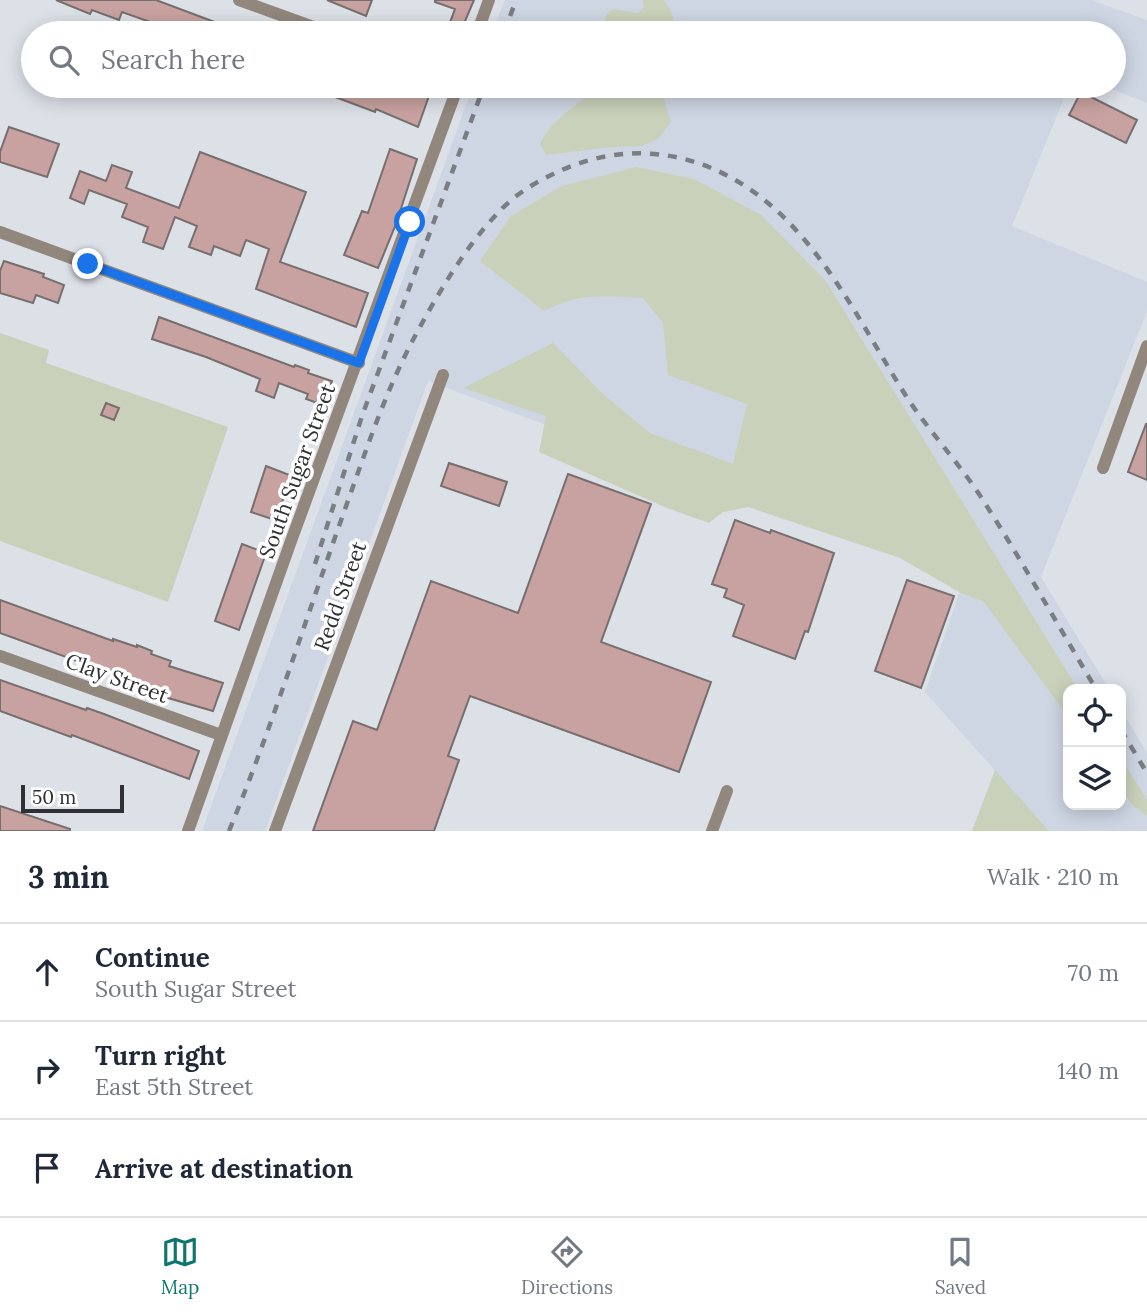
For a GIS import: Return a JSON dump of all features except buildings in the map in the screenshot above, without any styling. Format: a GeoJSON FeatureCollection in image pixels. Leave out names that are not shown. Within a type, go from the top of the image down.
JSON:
{"type":"FeatureCollection","features":[{"type":"Feature","properties":{"kind":"street"},"geometry":{"type":"LineString","coordinates":[[239,0],[297,21]]}},
{"type":"Feature","properties":{"kind":"street"},"geometry":{"type":"LineString","coordinates":[[481,21],[489,0]]}},
{"type":"Feature","properties":{"kind":"street","name":"South Sugar Street"},"geometry":{"type":"LineString","coordinates":[[188,831],[454,98]]}},
{"type":"Feature","properties":{"kind":"street"},"geometry":{"type":"LineString","coordinates":[[0,232],[359,363]]}},
{"type":"Feature","properties":{"kind":"street"},"geometry":{"type":"LineString","coordinates":[[1102,468],[1147,346]]}},
{"type":"Feature","properties":{"kind":"street","name":"Redd Street"},"geometry":{"type":"LineString","coordinates":[[275,831],[443,375]]}},
{"type":"Feature","properties":{"kind":"street","name":"Clay Street"},"geometry":{"type":"LineString","coordinates":[[0,656],[221,735]]}},
{"type":"Feature","properties":{"kind":"street"},"geometry":{"type":"LineString","coordinates":[[712,831],[727,791]]}},
{"type":"Feature","properties":{"kind":"shaded area"},"geometry":{"type":"Polygon","coordinates":[[[505,0],[1091,0],[1147,20],[1147,103],[1126,95],[1126,21],[497,21],[505,0]]]}},
{"type":"Feature","properties":{"kind":"shaded area"},"geometry":{"type":"Polygon","coordinates":[[[469,98],[1064,98],[1012,226],[1147,282],[1147,311],[1041,577],[1106,684],[1063,684],[1063,810],[1126,810],[1126,717],[1147,753],[1147,831],[1049,831],[925,692],[964,580],[428,381],[265,831],[202,831],[469,98]]]}},
{"type":"Feature","properties":{"kind":"green space"},"geometry":{"type":"Polygon","coordinates":[[[643,0],[664,0],[674,21],[605,21],[607,14],[613,9],[638,13],[644,7],[643,0]]]}},
{"type":"Feature","properties":{"kind":"green space"},"geometry":{"type":"Polygon","coordinates":[[[585,98],[663,98],[671,122],[659,138],[642,146],[546,155],[540,144],[545,135],[559,118],[585,98]]]}},
{"type":"Feature","properties":{"kind":"green space"},"geometry":{"type":"Polygon","coordinates":[[[636,167],[694,179],[761,215],[825,280],[1075,684],[1063,684],[1063,710],[984,602],[961,593],[900,558],[748,507],[723,512],[709,523],[667,508],[539,452],[546,416],[463,388],[553,343],[604,395],[650,433],[733,464],[747,404],[668,375],[663,323],[643,298],[581,298],[544,311],[480,261],[511,216],[562,186],[636,167]]]}},
{"type":"Feature","properties":{"kind":"green space"},"geometry":{"type":"Polygon","coordinates":[[[0,333],[49,350],[46,363],[228,427],[168,602],[0,541],[0,333]]]}},
{"type":"Feature","properties":{"kind":"green space"},"geometry":{"type":"Polygon","coordinates":[[[1126,766],[1147,800],[1147,816],[1127,798],[1126,766]]]}},
{"type":"Feature","properties":{"kind":"green space"},"geometry":{"type":"Polygon","coordinates":[[[995,770],[1049,831],[972,831],[995,770]]]}},
{"type":"Feature","properties":{"kind":"railway"},"geometry":{"type":"LineString","coordinates":[[508,21],[516,0]]}},
{"type":"Feature","properties":{"kind":"railway"},"geometry":{"type":"LineString","coordinates":[[315,564],[362,416],[480,98]]}},
{"type":"Feature","properties":{"kind":"railway"},"geometry":{"type":"LineString","coordinates":[[229,831],[379,417],[404,357],[432,306],[485,227],[514,198],[547,177],[581,163],[614,155],[648,154],[680,158],[711,168],[741,183],[769,204],[795,229],[812,248],[841,290],[916,411],[979,494],[1093,684]]}},
{"type":"Feature","properties":{"kind":"railway"},"geometry":{"type":"LineString","coordinates":[[1126,738],[1147,773]]}},
{"type":"Feature","properties":{"kind":"route"},"geometry":{"type":"LineString","coordinates":[[88,264],[359,363],[410,222]]}}]}
